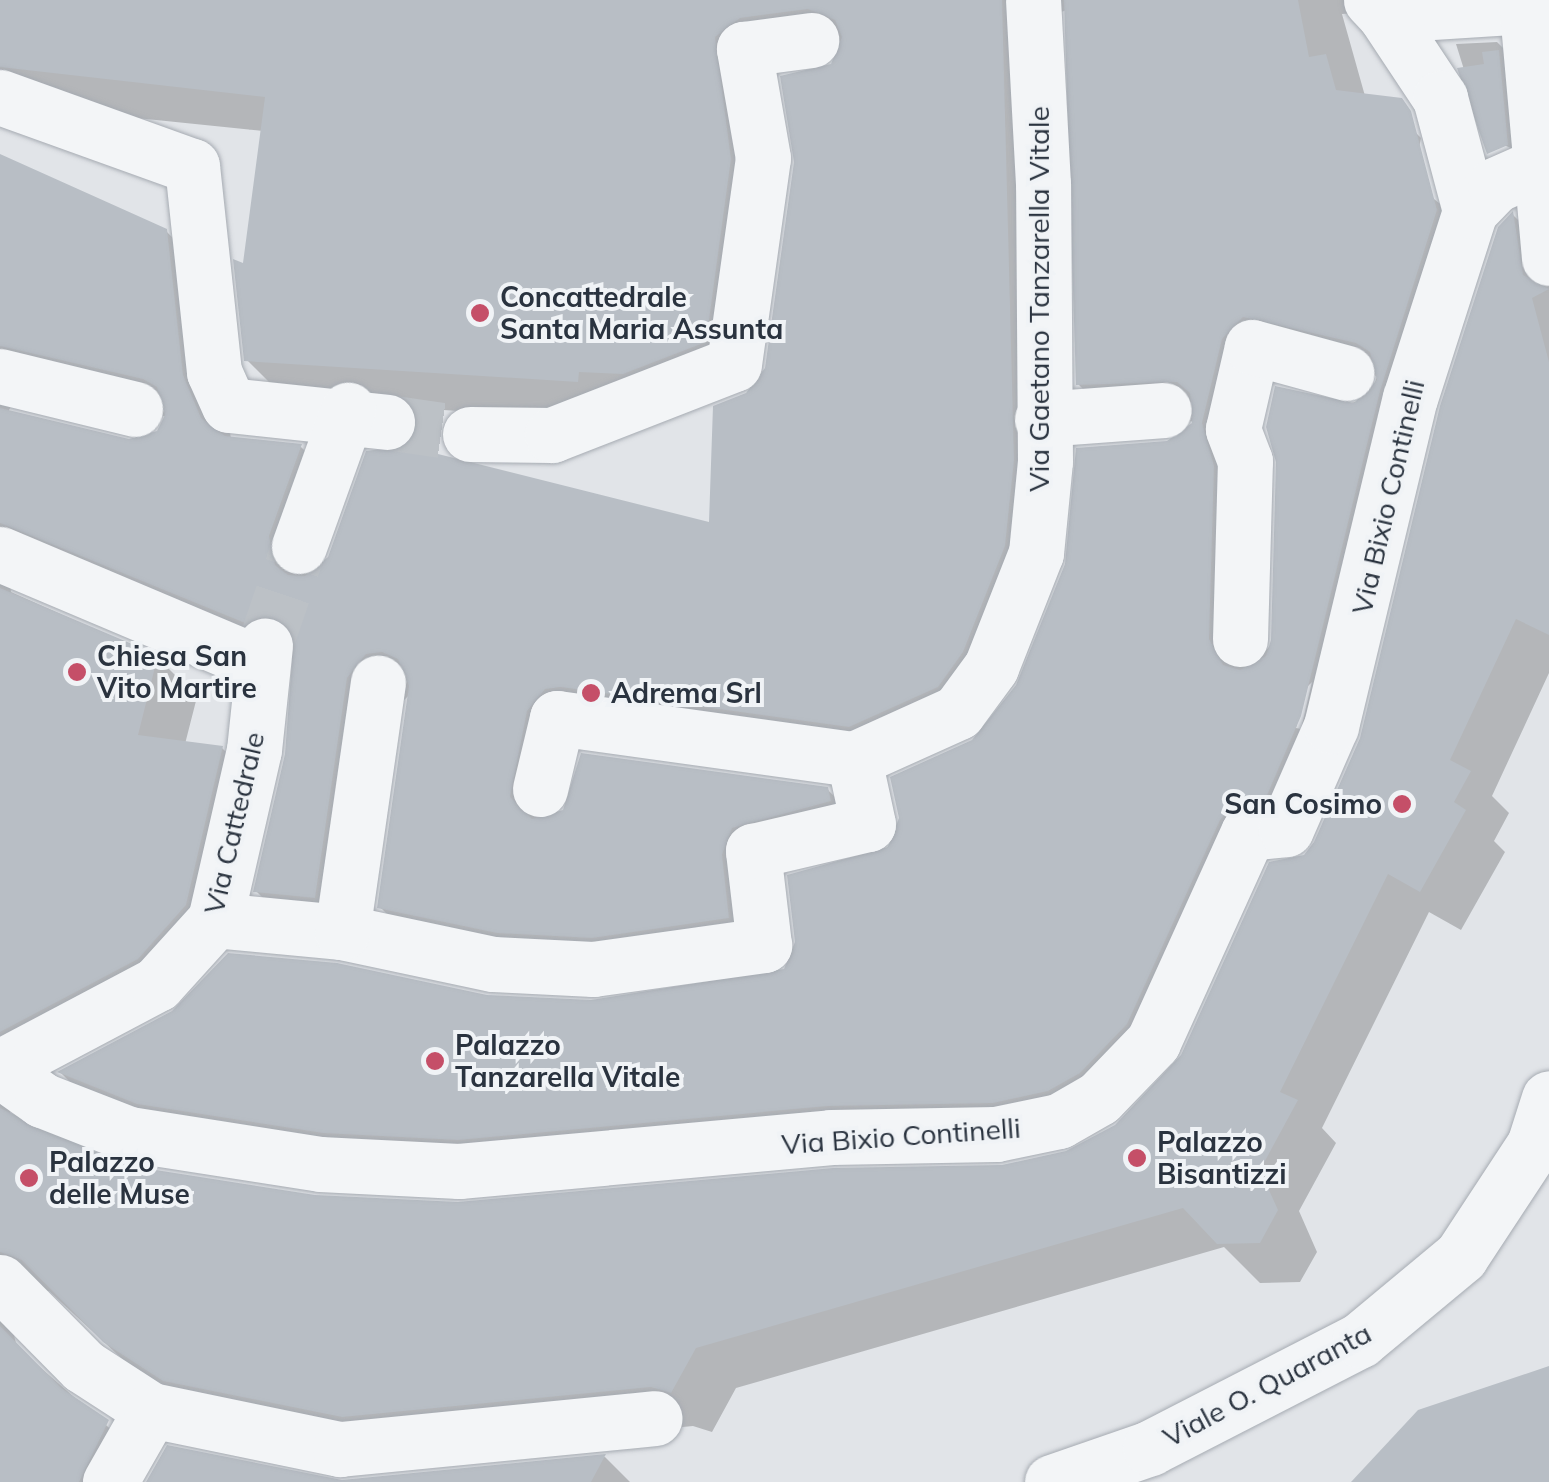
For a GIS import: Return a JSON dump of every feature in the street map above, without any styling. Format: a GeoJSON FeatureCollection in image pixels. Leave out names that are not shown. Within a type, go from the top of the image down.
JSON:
{"type":"FeatureCollection","features":[{"type":"Feature","properties":{"kind":"street","name":"Via Gaetano Tanzarella Vitale"},"geometry":{"type":"LineString","coordinates":[[854,759],[958,712],[991,667],[1036,554],[1042,418],[1033,0]]}},
{"type":"Feature","properties":{"kind":"street"},"geometry":{"type":"LineString","coordinates":[[1378,8],[1527,3],[1538,166],[1549,258]]}},
{"type":"Feature","properties":{"kind":"street"},"geometry":{"type":"LineString","coordinates":[[1378,8],[1440,98],[1470,211]]}},
{"type":"Feature","properties":{"kind":"street"},"geometry":{"type":"LineString","coordinates":[[470,434],[552,435],[692,388],[734,364],[751,270],[762,158],[744,49],[811,40]]}},
{"type":"Feature","properties":{"kind":"street"},"geometry":{"type":"LineString","coordinates":[[1,98],[192,166],[214,372],[229,404],[367,416],[299,546]]}},
{"type":"Feature","properties":{"kind":"street"},"geometry":{"type":"LineString","coordinates":[[1470,211],[1496,185],[1538,166]]}},
{"type":"Feature","properties":{"kind":"street","name":"Via Bixio Continelli"},"geometry":{"type":"LineString","coordinates":[[0,1068],[42,1100],[128,1134],[340,1166],[459,1171],[831,1137],[996,1134],[1059,1121],[1099,1098],[1154,1042],[1248,834],[1286,829],[1330,726],[1410,398],[1470,211]]}},
{"type":"Feature","properties":{"kind":"street"},"geometry":{"type":"LineString","coordinates":[[1240,639],[1246,462],[1233,430],[1252,347],[1347,373]]}},
{"type":"Feature","properties":{"kind":"street"},"geometry":{"type":"LineString","coordinates":[[0,376],[134,408]]}},
{"type":"Feature","properties":{"kind":"street"},"geometry":{"type":"LineString","coordinates":[[1042,418],[1164,410]]}},
{"type":"Feature","properties":{"kind":"street","name":"Via Cattedrale"},"geometry":{"type":"LineString","coordinates":[[0,554],[261,654],[254,750],[215,920],[157,984],[0,1068]]}},
{"type":"Feature","properties":{"kind":"street"},"geometry":{"type":"LineString","coordinates":[[342,932],[378,684]]}},
{"type":"Feature","properties":{"kind":"street"},"geometry":{"type":"LineString","coordinates":[[215,920],[342,932],[493,964],[593,969],[764,945],[753,852],[868,824],[854,759],[557,718],[540,789]]}},
{"type":"Feature","properties":{"kind":"street","name":"Viale O. Quaranta"},"geometry":{"type":"LineString","coordinates":[[1052,1482],[1150,1448],[1360,1340],[1461,1256],[1534,1145],[1549,1098]]}},
{"type":"Feature","properties":{"kind":"street"},"geometry":{"type":"LineString","coordinates":[[0,1282],[83,1366],[152,1410],[340,1449],[654,1418]]}},
{"type":"Feature","properties":{"kind":"street"},"geometry":{"type":"LineString","coordinates":[[110,1482],[152,1410]]}},
{"type":"Feature","properties":{"kind":"building"},"geometry":{"type":"Polygon","coordinates":[[[0,0],[1002,0],[1014,460],[1005,546],[963,652],[938,687],[849,727],[561,687],[545,689],[527,711],[510,797],[532,819],[563,810],[581,753],[828,787],[831,801],[732,828],[722,855],[729,918],[592,938],[497,933],[377,908],[409,686],[398,659],[382,652],[366,654],[347,678],[315,898],[253,892],[285,754],[294,634],[269,615],[245,623],[0,523],[0,408],[129,439],[157,431],[165,415],[157,387],[143,379],[0,346],[0,154],[167,229],[183,375],[201,418],[225,436],[302,444],[269,536],[275,565],[288,575],[305,576],[328,557],[366,451],[406,446],[709,522],[713,406],[746,393],[765,368],[794,162],[780,76],[831,64],[842,37],[835,20],[808,9],[740,18],[715,37],[731,159],[706,342],[623,374],[579,372],[578,382],[244,361],[233,259],[243,263],[265,97],[0,67],[0,0]]]}},
{"type":"Feature","properties":{"kind":"building"},"geometry":{"type":"Polygon","coordinates":[[[1064,0],[1298,0],[1309,57],[1326,54],[1336,90],[1402,98],[1411,111],[1437,210],[1380,391],[1301,716],[1265,800],[1231,807],[1220,820],[1127,1024],[1080,1073],[1048,1091],[993,1103],[828,1106],[458,1140],[323,1133],[137,1104],[57,1072],[172,1011],[228,953],[337,963],[487,995],[591,1000],[784,969],[795,942],[787,875],[888,847],[899,818],[890,777],[972,740],[1016,685],[1065,564],[1076,448],[1167,441],[1192,423],[1190,393],[1177,382],[1076,385],[1064,0]],[[1243,317],[1222,339],[1202,423],[1214,466],[1209,639],[1223,665],[1240,670],[1266,656],[1271,640],[1276,462],[1266,427],[1275,386],[1354,403],[1377,380],[1370,352],[1356,343],[1243,317]]]}},
{"type":"Feature","properties":{"kind":"building"},"geometry":{"type":"Polygon","coordinates":[[[1499,50],[1508,145],[1487,154],[1457,68],[1484,64],[1482,52],[1499,50]]]}},
{"type":"Feature","properties":{"kind":"building"},"geometry":{"type":"Polygon","coordinates":[[[1513,211],[1523,275],[1549,289],[1532,298],[1549,362],[1549,635],[1516,619],[1450,760],[1471,771],[1454,802],[1466,810],[1420,892],[1388,874],[1280,1092],[1298,1100],[1260,1170],[1278,1210],[1260,1243],[1217,1244],[1183,1208],[696,1348],[671,1393],[651,1387],[342,1417],[163,1381],[103,1342],[22,1260],[0,1252],[0,1108],[124,1165],[315,1195],[458,1202],[833,1168],[1002,1165],[1066,1151],[1115,1125],[1181,1055],[1269,862],[1304,855],[1314,842],[1360,738],[1440,406],[1498,227],[1513,211]]]}},
{"type":"Feature","properties":{"kind":"building"},"geometry":{"type":"Polygon","coordinates":[[[0,588],[158,655],[138,735],[223,746],[186,905],[138,959],[0,1032],[0,588]]]}},
{"type":"Feature","properties":{"kind":"building"},"geometry":{"type":"Polygon","coordinates":[[[0,1326],[61,1388],[109,1420],[79,1482],[0,1482],[0,1326]]]}},
{"type":"Feature","properties":{"kind":"building"},"geometry":{"type":"Polygon","coordinates":[[[1549,1366],[1549,1482],[1351,1482],[1418,1410],[1549,1366]]]}},
{"type":"Feature","properties":{"kind":"building"},"geometry":{"type":"Polygon","coordinates":[[[167,1445],[342,1480],[606,1454],[591,1482],[146,1482],[167,1445]]]}},
{"type":"Feature","properties":{"kind":"tunnel"},"geometry":{"type":"LineString","coordinates":[[387,422],[470,434]]}},
{"type":"Feature","properties":{"kind":"tunnel"},"geometry":{"type":"LineString","coordinates":[[265,646],[299,546]]}},
{"type":"Feature","properties":{"kind":"place","name":"Concattedrale Santa Maria Assunta"},"geometry":{"type":"Point","coordinates":[480,313]}},
{"type":"Feature","properties":{"kind":"place","name":"Chiesa San Vito Martire"},"geometry":{"type":"Point","coordinates":[77,672]}},
{"type":"Feature","properties":{"kind":"place","name":"Adrema Srl"},"geometry":{"type":"Point","coordinates":[591,693]}},
{"type":"Feature","properties":{"kind":"place","name":"San Cosimo"},"geometry":{"type":"Point","coordinates":[1402,804]}},
{"type":"Feature","properties":{"kind":"place","name":"Palazzo Tanzarella Vitale"},"geometry":{"type":"Point","coordinates":[435,1061]}},
{"type":"Feature","properties":{"kind":"place","name":"Palazzo Bisantizzi"},"geometry":{"type":"Point","coordinates":[1137,1158]}},
{"type":"Feature","properties":{"kind":"place","name":"Palazzo delle Muse"},"geometry":{"type":"Point","coordinates":[29,1178]}}]}
